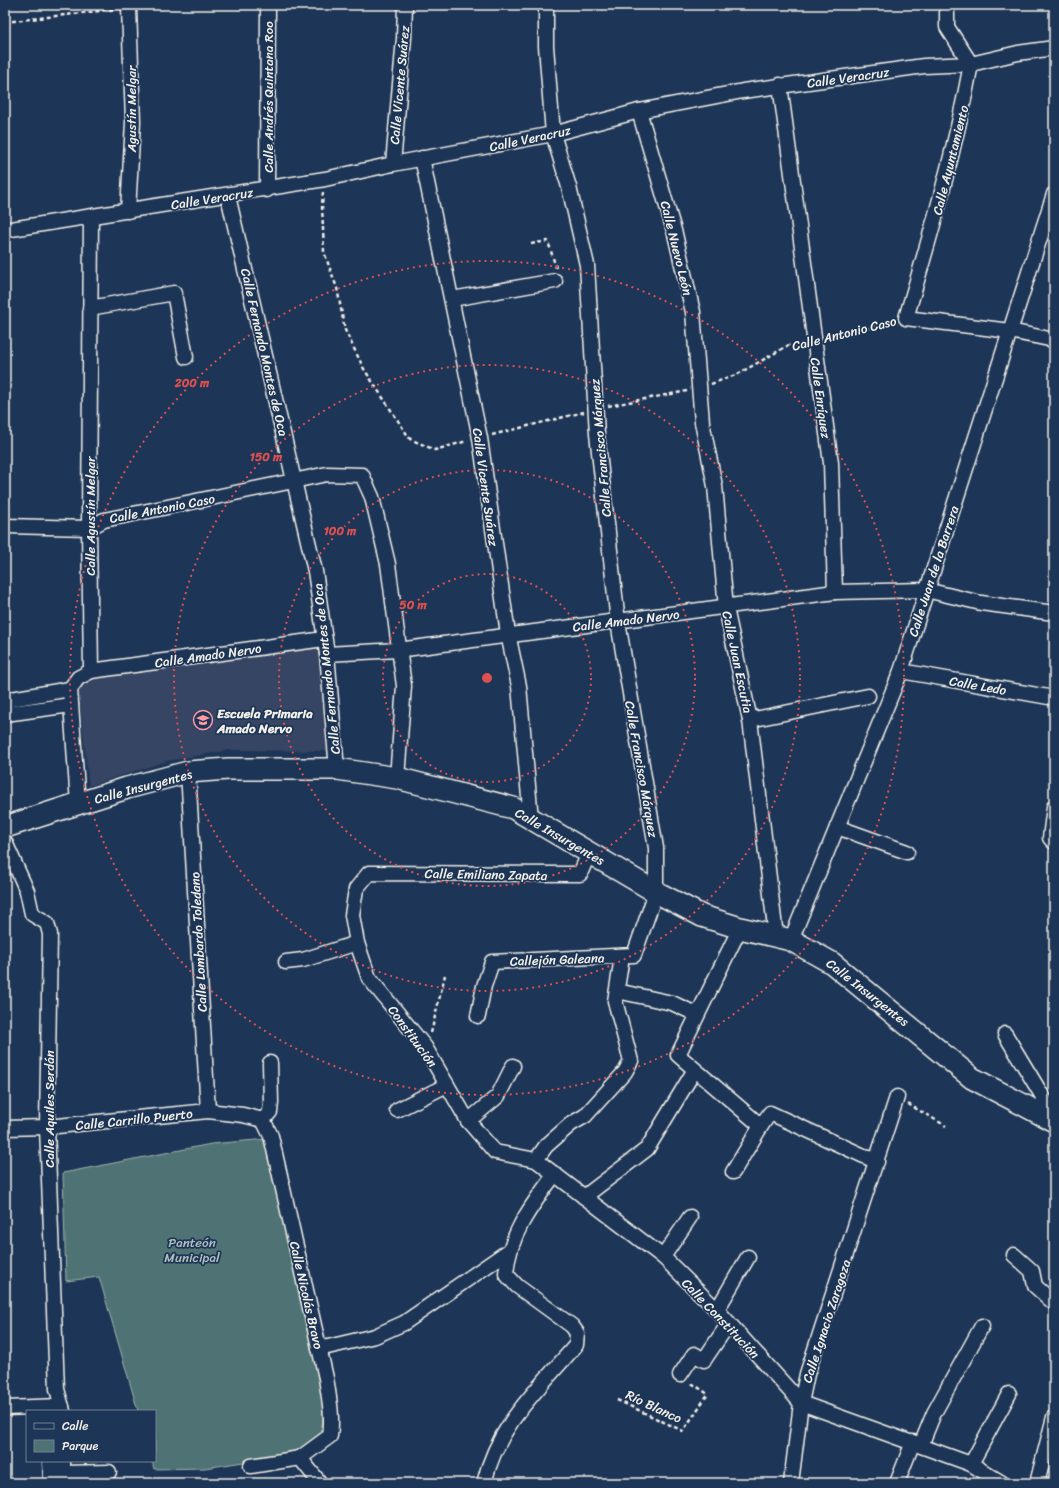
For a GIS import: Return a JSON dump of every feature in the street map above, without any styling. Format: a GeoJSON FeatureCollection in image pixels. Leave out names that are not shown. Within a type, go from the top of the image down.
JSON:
{"type":"FeatureCollection","features":[{"type":"Feature","properties":{"kind":"main road","name":"Calle Insurgentes"},"geometry":{"type":"LineString","coordinates":[[5,827],[188,772],[228,769],[337,769],[397,778],[513,808],[656,892],[702,916],[740,928],[783,938],[832,963],[972,1078],[1053,1121]]}},
{"type":"Feature","properties":{"kind":"street","name":"Calle Andrés Quintana Roo"},"geometry":{"type":"LineString","coordinates":[[267,190],[268,5]]}},
{"type":"Feature","properties":{"kind":"street","name":"Calle Vicente Suárez"},"geometry":{"type":"LineString","coordinates":[[393,164],[404,38],[405,5]]}},
{"type":"Feature","properties":{"kind":"street","name":"Calle Francisco Márquez"},"geometry":{"type":"LineString","coordinates":[[546,5],[546,46],[553,134],[569,188],[587,265],[595,409],[618,622],[656,848],[656,892],[634,955],[622,956]]}},
{"type":"Feature","properties":{"kind":"street"},"geometry":{"type":"LineString","coordinates":[[947,5],[947,27],[971,64]]}},
{"type":"Feature","properties":{"kind":"street","name":"Agustín Melgar"},"geometry":{"type":"LineString","coordinates":[[128,211],[133,122],[129,8]]}},
{"type":"Feature","properties":{"kind":"street","name":"Calle Veracruz"},"geometry":{"type":"LineString","coordinates":[[5,230],[267,190],[422,158],[553,134],[639,112],[780,85],[924,66],[971,64],[1018,53],[1054,48]]}},
{"type":"Feature","properties":{"kind":"street","name":"Calle Ayuntamiento"},"geometry":{"type":"LineString","coordinates":[[906,318],[931,235],[960,125],[971,64]]}},
{"type":"Feature","properties":{"kind":"street","name":"Calle Enríquez"},"geometry":{"type":"LineString","coordinates":[[780,85],[831,463],[835,592]]}},
{"type":"Feature","properties":{"kind":"street","name":"Calle Nuevo León"},"geometry":{"type":"LineString","coordinates":[[639,112],[676,234],[693,312],[699,388]]}},
{"type":"Feature","properties":{"kind":"street","name":"Calle Vicente Suárez"},"geometry":{"type":"LineString","coordinates":[[422,158],[480,438],[508,634],[519,686],[531,819]]}},
{"type":"Feature","properties":{"kind":"street","name":"Calle Juan de la Barrera"},"geometry":{"type":"LineString","coordinates":[[783,938],[837,827],[901,671],[1010,331],[1048,233],[1054,194]]}},
{"type":"Feature","properties":{"kind":"street","name":"Calle Fernando Montes de Oca"},"geometry":{"type":"LineString","coordinates":[[228,196],[296,482],[315,571],[326,654],[337,769]]}},
{"type":"Feature","properties":{"kind":"street","name":"Calle Agustín Melgar"},"geometry":{"type":"LineString","coordinates":[[91,671],[89,528],[92,217]]}},
{"type":"Feature","properties":{"kind":"street"},"geometry":{"type":"LineString","coordinates":[[452,299],[555,281]]}},
{"type":"Feature","properties":{"kind":"street"},"geometry":{"type":"LineString","coordinates":[[90,308],[174,293],[186,357]]}},
{"type":"Feature","properties":{"kind":"street","name":"Calle Antonio Caso"},"geometry":{"type":"LineString","coordinates":[[906,318],[1010,331],[1054,340]]}},
{"type":"Feature","properties":{"kind":"street","name":"Calle Juan Escutia"},"geometry":{"type":"LineString","coordinates":[[699,388],[702,422],[715,486],[726,608],[750,720],[783,938]]}},
{"type":"Feature","properties":{"kind":"street","name":"Calle Antonio Caso"},"geometry":{"type":"LineString","coordinates":[[5,526],[89,528],[104,520],[296,482],[327,474],[362,475],[372,497],[388,564],[398,650]]}},
{"type":"Feature","properties":{"kind":"street","name":"Calle Amado Nervo"},"geometry":{"type":"LineString","coordinates":[[326,654],[398,650],[508,634],[726,608],[835,592],[926,590],[981,603],[1054,613]]}},
{"type":"Feature","properties":{"kind":"street","name":"Calle Amado Nervo"},"geometry":{"type":"LineString","coordinates":[[91,671],[324,638]]}},
{"type":"Feature","properties":{"kind":"street"},"geometry":{"type":"LineString","coordinates":[[397,778],[404,686],[398,650]]}},
{"type":"Feature","properties":{"kind":"street"},"geometry":{"type":"LineString","coordinates":[[78,804],[70,689],[78,678],[91,671]]}},
{"type":"Feature","properties":{"kind":"street","name":"Calle Ledo"},"geometry":{"type":"LineString","coordinates":[[901,671],[1054,698]]}},
{"type":"Feature","properties":{"kind":"street"},"geometry":{"type":"LineString","coordinates":[[5,700],[70,689]]}},
{"type":"Feature","properties":{"kind":"street"},"geometry":{"type":"LineString","coordinates":[[750,720],[868,696]]}},
{"type":"Feature","properties":{"kind":"street"},"geometry":{"type":"LineString","coordinates":[[5,714],[71,705]]}},
{"type":"Feature","properties":{"kind":"street","name":"Calle Lombardo Toledano"},"geometry":{"type":"LineString","coordinates":[[188,772],[208,1111]]}},
{"type":"Feature","properties":{"kind":"street"},"geometry":{"type":"LineString","coordinates":[[1054,807],[1050,838],[1054,842]]}},
{"type":"Feature","properties":{"kind":"street"},"geometry":{"type":"LineString","coordinates":[[837,827],[907,852]]}},
{"type":"Feature","properties":{"kind":"street","name":"Calle Aquiles Serdán"},"geometry":{"type":"LineString","coordinates":[[5,842],[27,891],[32,914],[47,923],[50,934],[47,1127],[57,1389],[56,1409]]}},
{"type":"Feature","properties":{"kind":"street","name":"Calle Emiliano Zapata"},"geometry":{"type":"LineString","coordinates":[[369,872],[580,874],[589,853]]}},
{"type":"Feature","properties":{"kind":"street","name":"Constitución"},"geometry":{"type":"LineString","coordinates":[[369,872],[356,889],[352,915],[357,943],[369,978],[425,1048],[468,1121],[495,1152],[536,1160]]}},
{"type":"Feature","properties":{"kind":"street"},"geometry":{"type":"LineString","coordinates":[[740,928],[696,1014],[678,1055],[761,1126]]}},
{"type":"Feature","properties":{"kind":"street"},"geometry":{"type":"LineString","coordinates":[[286,962],[303,960],[357,943]]}},
{"type":"Feature","properties":{"kind":"street"},"geometry":{"type":"LineString","coordinates":[[536,1160],[546,1146],[570,1124],[585,1116],[625,1072],[631,1062],[615,1001],[622,956]]}},
{"type":"Feature","properties":{"kind":"street","name":"Callejón Galeana"},"geometry":{"type":"LineString","coordinates":[[478,1016],[484,986],[492,962],[622,956]]}},
{"type":"Feature","properties":{"kind":"street"},"geometry":{"type":"LineString","coordinates":[[617,990],[672,1003],[696,1014]]}},
{"type":"Feature","properties":{"kind":"street"},"geometry":{"type":"LineString","coordinates":[[1005,1034],[1046,1102],[1053,1121]]}},
{"type":"Feature","properties":{"kind":"street"},"geometry":{"type":"LineString","coordinates":[[263,1120],[270,1112],[270,1063]]}},
{"type":"Feature","properties":{"kind":"street"},"geometry":{"type":"LineString","coordinates":[[468,1121],[498,1096],[513,1066]]}},
{"type":"Feature","properties":{"kind":"street"},"geometry":{"type":"LineString","coordinates":[[584,1197],[647,1149],[694,1070]]}},
{"type":"Feature","properties":{"kind":"street"},"geometry":{"type":"LineString","coordinates":[[397,1110],[447,1085]]}},
{"type":"Feature","properties":{"kind":"street","name":"Calle Ignacio Zaragoza"},"geometry":{"type":"LineString","coordinates":[[791,1483],[801,1403],[807,1374],[877,1162],[888,1123],[898,1097]]}},
{"type":"Feature","properties":{"kind":"street","name":"Calle Carrillo Puerto"},"geometry":{"type":"LineString","coordinates":[[5,1128],[47,1127],[208,1111],[243,1115],[263,1120]]}},
{"type":"Feature","properties":{"kind":"street"},"geometry":{"type":"LineString","coordinates":[[733,1172],[770,1113],[877,1162]]}},
{"type":"Feature","properties":{"kind":"street","name":"Calle Nicolás Bravo"},"geometry":{"type":"LineString","coordinates":[[263,1120],[271,1136],[330,1402],[330,1436],[300,1458]]}},
{"type":"Feature","properties":{"kind":"street","name":"Calle Constitución"},"geometry":{"type":"LineString","coordinates":[[536,1160],[663,1257],[717,1310],[801,1403],[917,1443],[971,1464],[1002,1483]]}},
{"type":"Feature","properties":{"kind":"street"},"geometry":{"type":"LineString","coordinates":[[484,1483],[495,1448],[518,1410],[576,1345],[577,1333],[572,1326],[517,1286],[506,1274],[514,1236],[524,1216],[555,1174]]}},
{"type":"Feature","properties":{"kind":"street"},"geometry":{"type":"LineString","coordinates":[[663,1257],[690,1217]]}},
{"type":"Feature","properties":{"kind":"street"},"geometry":{"type":"LineString","coordinates":[[319,1349],[375,1336],[404,1323],[510,1250]]}},
{"type":"Feature","properties":{"kind":"street"},"geometry":{"type":"LineString","coordinates":[[1014,1256],[1032,1271],[1035,1286],[1054,1303]]}},
{"type":"Feature","properties":{"kind":"street"},"geometry":{"type":"LineString","coordinates":[[717,1310],[748,1257]]}},
{"type":"Feature","properties":{"kind":"street"},"geometry":{"type":"LineString","coordinates":[[680,1375],[694,1354],[704,1360],[728,1323]]}},
{"type":"Feature","properties":{"kind":"street"},"geometry":{"type":"LineString","coordinates":[[897,1483],[917,1443],[982,1326]]}},
{"type":"Feature","properties":{"kind":"street"},"geometry":{"type":"LineString","coordinates":[[971,1464],[1009,1394]]}},
{"type":"Feature","properties":{"kind":"street"},"geometry":{"type":"LineString","coordinates":[[5,1408],[56,1409]]}},
{"type":"Feature","properties":{"kind":"street"},"geometry":{"type":"LineString","coordinates":[[1037,1483],[1054,1417]]}},
{"type":"Feature","properties":{"kind":"street"},"geometry":{"type":"LineString","coordinates":[[251,1466],[300,1458],[320,1483]]}},
{"type":"Feature","properties":{"kind":"street"},"geometry":{"type":"LineString","coordinates":[[50,1462],[51,1483]]}},
{"type":"Feature","properties":{"kind":"street"},"geometry":{"type":"LineString","coordinates":[[63,1472],[109,1472]]}},
{"type":"Feature","properties":{"kind":"path"},"geometry":{"type":"LineString","coordinates":[[5,22],[129,8]]}},
{"type":"Feature","properties":{"kind":"path","name":"Calle Antonio Caso"},"geometry":{"type":"LineString","coordinates":[[324,179],[322,205],[324,252],[337,288],[345,330],[364,369],[410,439],[435,450],[595,409],[699,388],[738,374],[789,346],[814,343],[906,318]]}},
{"type":"Feature","properties":{"kind":"path"},"geometry":{"type":"LineString","coordinates":[[531,244],[548,242],[560,280],[555,281]]}},
{"type":"Feature","properties":{"kind":"path"},"geometry":{"type":"LineString","coordinates":[[425,1048],[436,1018],[445,975]]}},
{"type":"Feature","properties":{"kind":"path"},"geometry":{"type":"LineString","coordinates":[[898,1097],[946,1126]]}},
{"type":"Feature","properties":{"kind":"path","name":"Río Blanco"},"geometry":{"type":"LineString","coordinates":[[617,1400],[683,1431],[708,1394],[680,1375]]}},
{"type":"Feature","properties":{"kind":"shaded area","name":"Escuela Primaria Amado Nervo"},"geometry":{"type":"Polygon","coordinates":[[[318,644],[327,751],[229,750],[167,761],[89,786],[78,689],[90,678],[318,644]]]}},
{"type":"Feature","properties":{"kind":"green space","name":"Panteón Municipal"},"geometry":{"type":"Polygon","coordinates":[[[267,1139],[325,1403],[321,1433],[295,1454],[205,1468],[154,1469],[152,1462],[156,1462],[156,1410],[138,1410],[99,1277],[66,1281],[63,1173],[211,1144],[267,1139]]]}},
{"type":"Feature","properties":{"kind":"place","name":"Escuela Primaria Amado Nervo"},"geometry":{"type":"Point","coordinates":[203,720]}}]}
